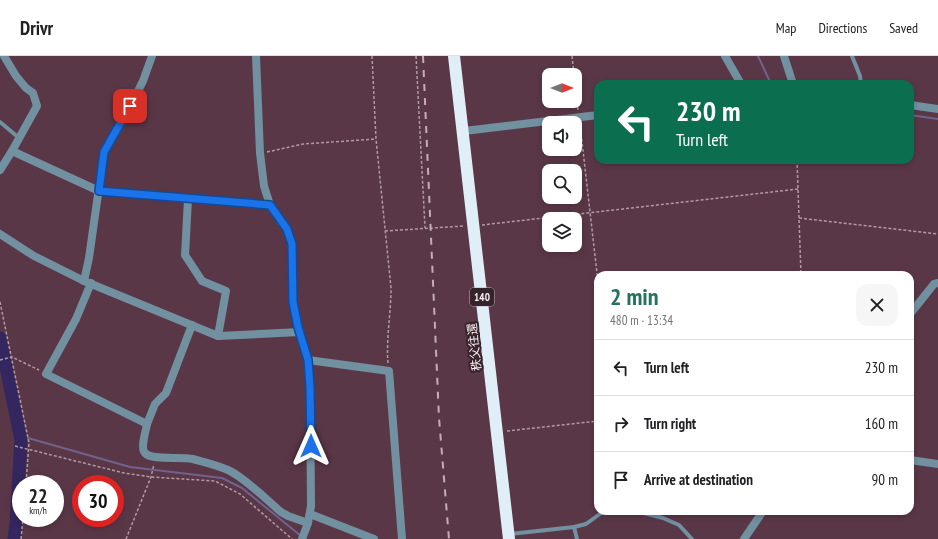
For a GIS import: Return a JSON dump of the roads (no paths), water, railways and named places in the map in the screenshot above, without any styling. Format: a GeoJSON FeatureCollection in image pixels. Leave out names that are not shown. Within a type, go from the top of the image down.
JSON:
{"type":"FeatureCollection","features":[{"type":"Feature","properties":{"kind":"highway","name":"秩父往還"},"geometry":{"type":"LineString","coordinates":[[454,56],[464,131],[509,537]]}},
{"type":"Feature","properties":{"kind":"street"},"geometry":{"type":"LineString","coordinates":[[0,170],[20,138],[37,106],[33,93],[26,88],[16,76],[4,56]]}},
{"type":"Feature","properties":{"kind":"street"},"geometry":{"type":"LineString","coordinates":[[147,424],[46,374],[76,319],[88,282],[104,152],[124,119],[143,81],[152,56]]}},
{"type":"Feature","properties":{"kind":"street"},"geometry":{"type":"LineString","coordinates":[[256,56],[260,153],[264,186],[270,205],[287,229],[292,244],[293,302],[308,360],[310,387],[311,506],[309,518],[302,539]]}},
{"type":"Feature","properties":{"kind":"street"},"geometry":{"type":"LineString","coordinates":[[725,56],[739,80]]}},
{"type":"Feature","properties":{"kind":"street"},"geometry":{"type":"LineString","coordinates":[[784,56],[792,80]]}},
{"type":"Feature","properties":{"kind":"street"},"geometry":{"type":"LineString","coordinates":[[914,106],[938,109]]}},
{"type":"Feature","properties":{"kind":"street"},"geometry":{"type":"LineString","coordinates":[[464,131],[594,115]]}},
{"type":"Feature","properties":{"kind":"street"},"geometry":{"type":"LineString","coordinates":[[12,151],[99,191],[270,205]]}},
{"type":"Feature","properties":{"kind":"street"},"geometry":{"type":"LineString","coordinates":[[188,199],[185,255],[202,281],[226,291],[218,336]]}},
{"type":"Feature","properties":{"kind":"street"},"geometry":{"type":"LineString","coordinates":[[0,234],[34,256],[88,282],[218,336],[300,332]]}},
{"type":"Feature","properties":{"kind":"street"},"geometry":{"type":"LineString","coordinates":[[914,309],[934,284],[938,283]]}},
{"type":"Feature","properties":{"kind":"street"},"geometry":{"type":"LineString","coordinates":[[192,325],[166,393],[155,404],[147,424],[143,447],[143,451],[146,455],[155,458],[193,459],[228,470],[288,516],[309,518],[374,539]]}},
{"type":"Feature","properties":{"kind":"street"},"geometry":{"type":"LineString","coordinates":[[308,360],[389,371],[402,539]]}},
{"type":"Feature","properties":{"kind":"street"},"geometry":{"type":"LineString","coordinates":[[914,461],[938,464]]}},
{"type":"Feature","properties":{"kind":"street"},"geometry":{"type":"LineString","coordinates":[[744,539],[760,515]]}},
{"type":"Feature","properties":{"kind":"lane"},"geometry":{"type":"LineString","coordinates":[[852,56],[860,80]]}},
{"type":"Feature","properties":{"kind":"lane"},"geometry":{"type":"LineString","coordinates":[[0,122],[20,138]]}},
{"type":"Feature","properties":{"kind":"lane"},"geometry":{"type":"LineString","coordinates":[[509,537],[574,527],[586,524],[598,515]]}},
{"type":"Feature","properties":{"kind":"lane"},"geometry":{"type":"LineString","coordinates":[[651,515],[679,525],[692,539]]}},
{"type":"Feature","properties":{"kind":"lane"},"geometry":{"type":"LineString","coordinates":[[574,527],[577,539]]}},
{"type":"Feature","properties":{"kind":"waterway"},"geometry":{"type":"LineString","coordinates":[[758,56],[769,80]]}},
{"type":"Feature","properties":{"kind":"waterway"},"geometry":{"type":"LineString","coordinates":[[914,116],[938,119]]}},
{"type":"Feature","properties":{"kind":"waterway"},"geometry":{"type":"LineString","coordinates":[[0,338],[21,440],[14,539]]}},
{"type":"Feature","properties":{"kind":"waterway"},"geometry":{"type":"LineString","coordinates":[[21,436],[130,467],[222,478],[242,488],[301,536]]}},
{"type":"Feature","properties":{"kind":"railway"},"geometry":{"type":"LineString","coordinates":[[423,56],[439,418],[449,539]]}}]}
